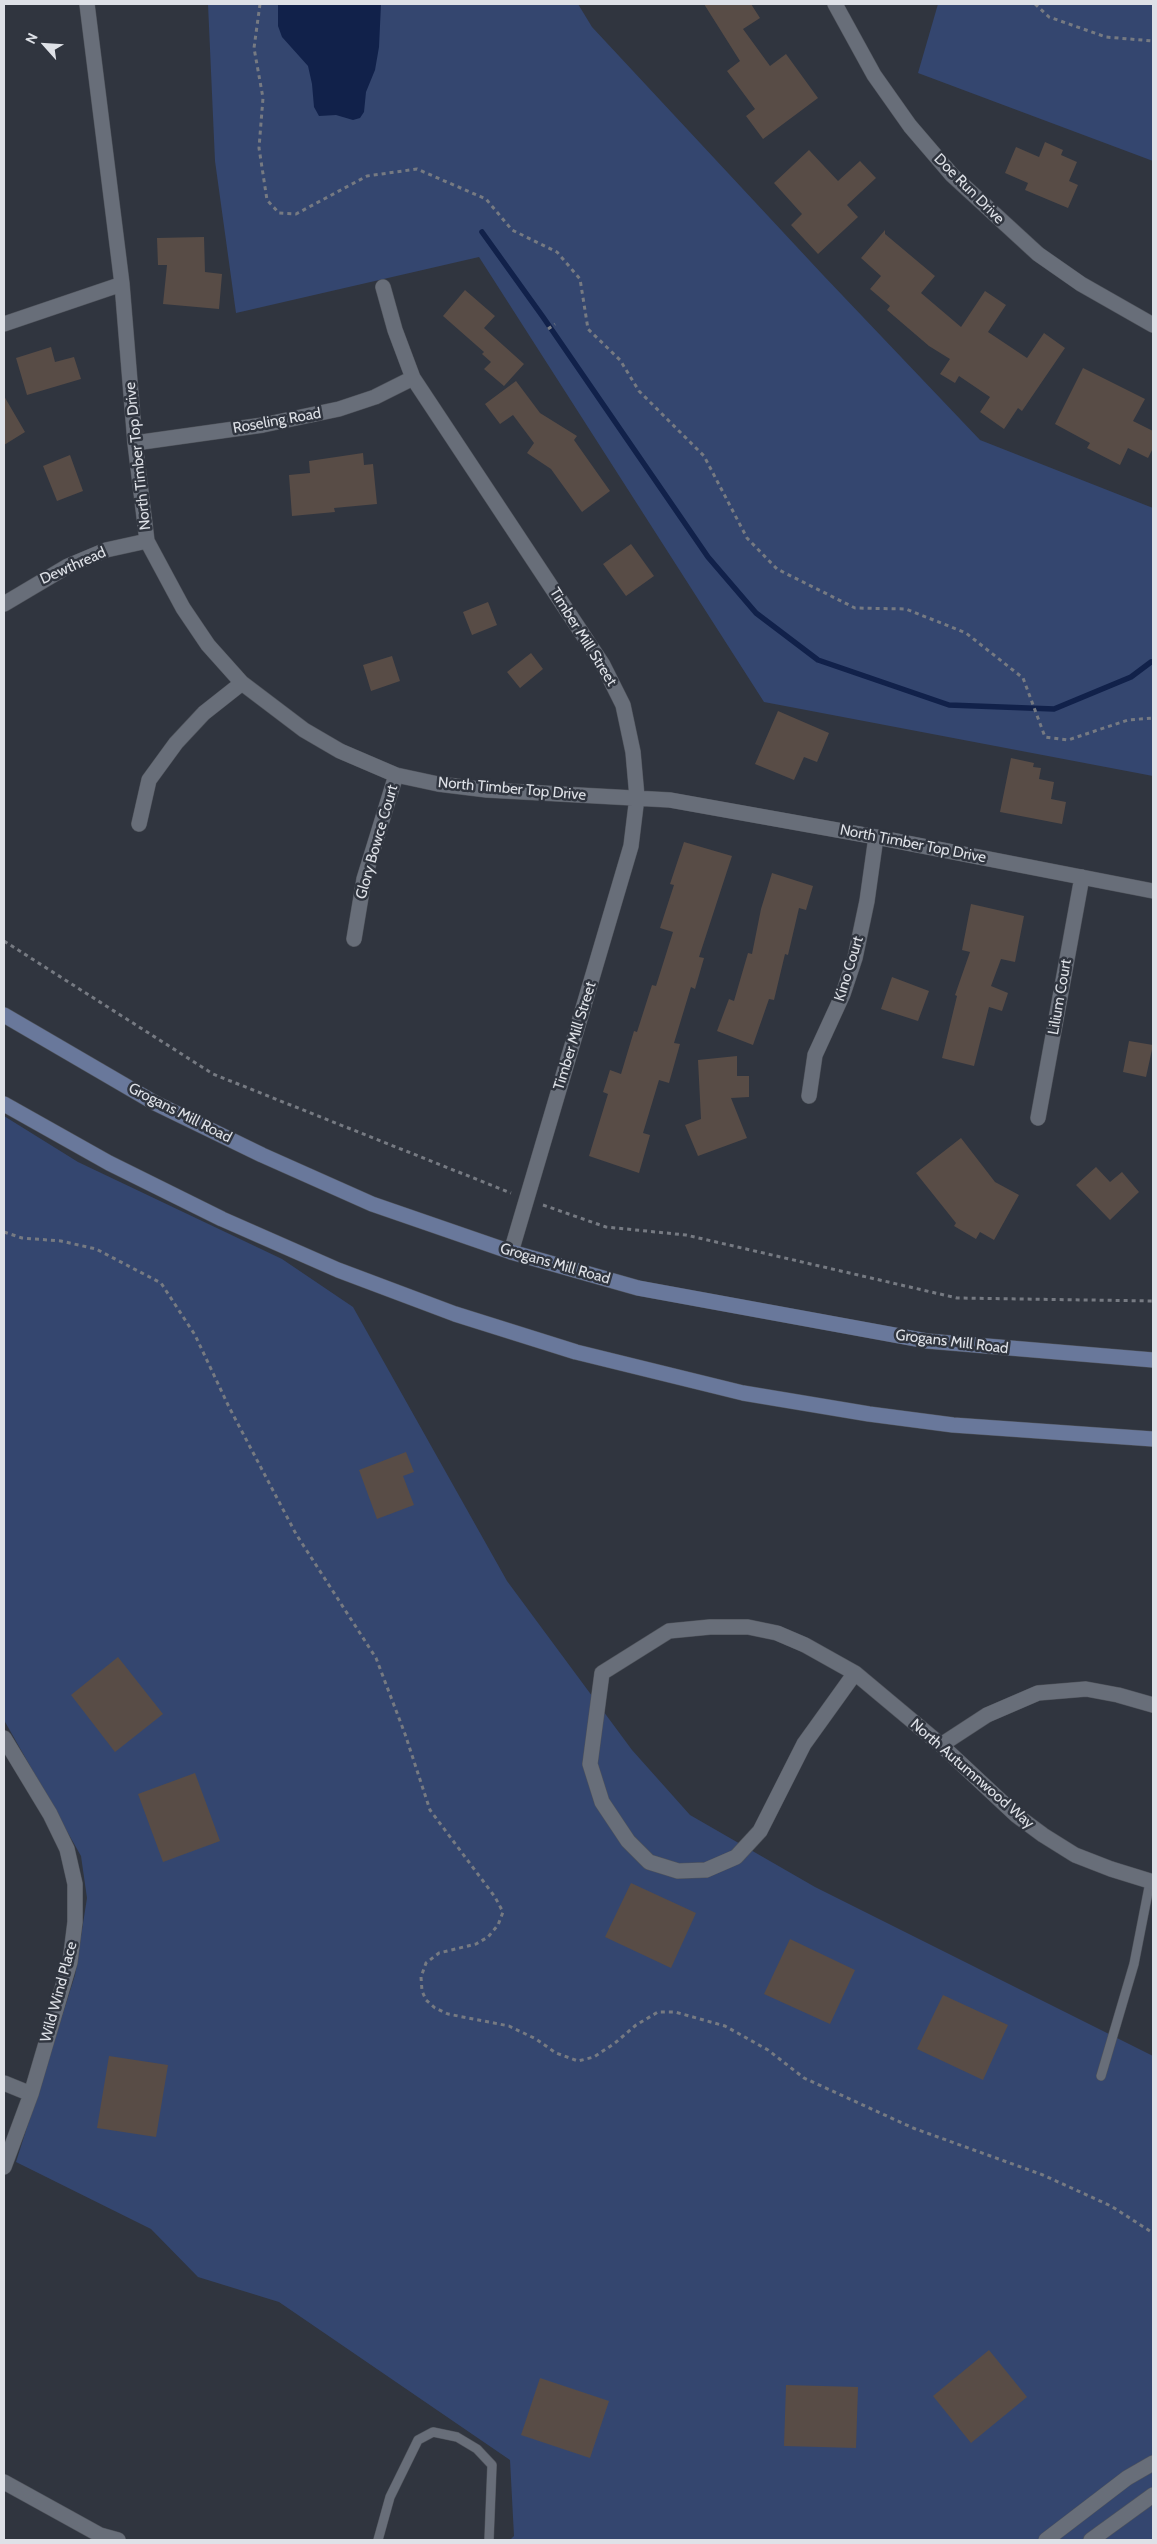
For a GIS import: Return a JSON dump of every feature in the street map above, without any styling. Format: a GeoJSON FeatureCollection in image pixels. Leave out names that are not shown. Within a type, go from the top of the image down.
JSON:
{"type":"FeatureCollection","features":[{"type":"Feature","properties":{"kind":"main road","name":"Grogans Mill Road"},"geometry":{"type":"LineString","coordinates":[[4,1015],[155,1103],[262,1155],[372,1204],[511,1252],[638,1288],[927,1341],[1153,1360]]}},
{"type":"Feature","properties":{"kind":"main road"},"geometry":{"type":"LineString","coordinates":[[4,1104],[109,1163],[222,1220],[338,1270],[455,1314],[576,1352],[743,1393],[860,1413],[953,1425],[1153,1439]]}},
{"type":"Feature","properties":{"kind":"street","name":"North Timber Top Drive"},"geometry":{"type":"LineString","coordinates":[[87,4],[122,284],[135,443],[147,542],[183,608],[208,645],[242,682],[304,730],[340,751],[396,775],[486,790],[670,800],[876,837],[1153,891]]}},
{"type":"Feature","properties":{"kind":"street","name":"Doe Run Drive"},"geometry":{"type":"LineString","coordinates":[[834,4],[874,75],[910,126],[952,175],[1038,254],[1081,284],[1153,325]]}},
{"type":"Feature","properties":{"kind":"street"},"geometry":{"type":"LineString","coordinates":[[4,324],[122,284]]}},
{"type":"Feature","properties":{"kind":"street","name":"Timber Mill Street"},"geometry":{"type":"LineString","coordinates":[[383,287],[395,330],[413,378],[603,665],[623,705],[634,752],[637,798],[631,846],[511,1252]]}},
{"type":"Feature","properties":{"kind":"street","name":"Roseling Road"},"geometry":{"type":"LineString","coordinates":[[135,443],[264,425],[339,409],[374,397],[413,378]]}},
{"type":"Feature","properties":{"kind":"street","name":"Dewthread"},"geometry":{"type":"LineString","coordinates":[[4,604],[68,566],[106,550],[147,542]]}},
{"type":"Feature","properties":{"kind":"street"},"geometry":{"type":"LineString","coordinates":[[139,824],[149,780],[176,743],[204,713],[242,682]]}},
{"type":"Feature","properties":{"kind":"street","name":"Glory Bowce Court"},"geometry":{"type":"LineString","coordinates":[[354,939],[364,879],[396,775]]}},
{"type":"Feature","properties":{"kind":"street","name":"Kino Court"},"geometry":{"type":"LineString","coordinates":[[809,1096],[815,1055],[843,994],[855,958],[867,901],[876,837]]}},
{"type":"Feature","properties":{"kind":"street","name":"Lilium Court"},"geometry":{"type":"LineString","coordinates":[[1038,1118],[1082,876]]}},
{"type":"Feature","properties":{"kind":"street","name":"North Autumnwood Way"},"geometry":{"type":"LineString","coordinates":[[855,1674],[804,1744],[760,1831],[736,1858],[706,1870],[678,1871],[649,1862],[628,1841],[602,1802],[590,1764],[602,1673],[669,1632],[710,1627],[748,1627],[776,1633],[805,1645],[855,1674],[941,1745],[1016,1815],[1042,1835],[1075,1855],[1152,1882]]}},
{"type":"Feature","properties":{"kind":"street"},"geometry":{"type":"LineString","coordinates":[[941,1745],[987,1715],[1038,1693],[1086,1689],[1118,1695],[1153,1705]]}},
{"type":"Feature","properties":{"kind":"street","name":"Wild Wind Place"},"geometry":{"type":"LineString","coordinates":[[4,1738],[50,1814],[67,1849],[75,1884],[75,1922],[70,1962],[31,2094],[4,2167]]}},
{"type":"Feature","properties":{"kind":"street"},"geometry":{"type":"LineString","coordinates":[[4,2083],[31,2094]]}},
{"type":"Feature","properties":{"kind":"street"},"geometry":{"type":"LineString","coordinates":[[1046,2540],[1127,2478],[1153,2462]]}},
{"type":"Feature","properties":{"kind":"street"},"geometry":{"type":"LineString","coordinates":[[4,2482],[100,2535],[118,2540]]}},
{"type":"Feature","properties":{"kind":"street"},"geometry":{"type":"LineString","coordinates":[[1090,2540],[1153,2495]]}},
{"type":"Feature","properties":{"kind":"lane"},"geometry":{"type":"LineString","coordinates":[[1101,2076],[1134,1964],[1152,1882]]}},
{"type":"Feature","properties":{"kind":"lane"},"geometry":{"type":"LineString","coordinates":[[378,2540],[390,2497],[418,2440],[433,2432],[464,2441],[477,2449],[492,2465],[489,2540]]}},
{"type":"Feature","properties":{"kind":"path"},"geometry":{"type":"LineString","coordinates":[[260,4],[254,48],[264,98],[259,148],[267,200],[279,213],[296,214],[367,176],[417,169],[486,199],[512,230],[557,252],[580,279],[588,329],[620,360],[638,391],[704,456],[747,538],[777,569],[854,608],[906,609],[966,633],[1023,678],[1030,702],[1045,738],[1068,740],[1128,720],[1153,718]]}},
{"type":"Feature","properties":{"kind":"path"},"geometry":{"type":"LineString","coordinates":[[1035,4],[1049,17],[1106,37],[1153,41]]}},
{"type":"Feature","properties":{"kind":"path"},"geometry":{"type":"LineString","coordinates":[[548,330],[555,324]]}},
{"type":"Feature","properties":{"kind":"path"},"geometry":{"type":"LineString","coordinates":[[4,941],[213,1074],[526,1199],[606,1227],[686,1235],[957,1298],[1153,1301]]}},
{"type":"Feature","properties":{"kind":"path"},"geometry":{"type":"LineString","coordinates":[[4,1232],[22,1238],[61,1241],[96,1249],[161,1283],[195,1335],[228,1407],[296,1534],[376,1658],[405,1734],[430,1810],[495,1897],[503,1912],[498,1925],[488,1936],[476,1944],[440,1953],[426,1963],[422,1977],[422,1990],[426,2000],[435,2008],[448,2014],[509,2026],[536,2039],[556,2053],[578,2061],[594,2057],[615,2043],[636,2025],[658,2012],[675,2012],[725,2026],[768,2050],[804,2078],[913,2128],[1043,2174],[1112,2206],[1153,2233]]}},
{"type":"Feature","properties":{"kind":"shaded area"},"geometry":{"type":"Polygon","coordinates":[[[208,4],[578,4],[592,27],[980,440],[1153,508],[1153,776],[764,702],[479,257],[236,313],[215,161],[208,4]]]}},
{"type":"Feature","properties":{"kind":"shaded area"},"geometry":{"type":"Polygon","coordinates":[[[278,4],[381,4],[379,47],[375,70],[366,92],[364,112],[360,118],[353,120],[336,115],[319,116],[314,107],[308,66],[282,37],[278,26],[278,4]]]}},
{"type":"Feature","properties":{"kind":"shaded area"},"geometry":{"type":"Polygon","coordinates":[[[938,4],[1153,4],[1153,161],[918,73],[938,4]]]}},
{"type":"Feature","properties":{"kind":"shaded area"},"geometry":{"type":"Polygon","coordinates":[[[4,1116],[78,1162],[282,1259],[353,1307],[507,1581],[632,1750],[690,1815],[815,1887],[1153,2056],[1153,2540],[510,2540],[514,2536],[510,2460],[279,2302],[198,2277],[151,2229],[16,2162],[75,1975],[87,1898],[81,1856],[4,1720],[4,1116]]]}},
{"type":"Feature","properties":{"kind":"building"},"geometry":{"type":"Polygon","coordinates":[[[704,4],[751,4],[760,18],[743,29],[770,66],[786,54],[818,98],[763,139],[746,116],[755,109],[727,71],[740,61],[704,4]]]}},
{"type":"Feature","properties":{"kind":"building"},"geometry":{"type":"Polygon","coordinates":[[[1045,142],[1063,150],[1061,155],[1077,162],[1069,181],[1078,185],[1068,208],[1025,190],[1028,183],[1005,173],[1016,147],[1039,157],[1045,142]]]}},
{"type":"Feature","properties":{"kind":"building"},"geometry":{"type":"Polygon","coordinates":[[[809,150],[838,181],[860,161],[876,178],[847,205],[858,217],[818,254],[791,225],[802,214],[774,183],[809,150]]]}},
{"type":"Feature","properties":{"kind":"building"},"geometry":{"type":"Polygon","coordinates":[[[885,230],[885,234],[935,276],[921,293],[961,327],[985,291],[1006,305],[988,332],[1027,358],[1044,333],[1065,348],[1022,411],[1018,408],[1004,429],[980,412],[990,397],[959,376],[955,383],[940,374],[950,359],[929,346],[887,310],[890,306],[870,289],[881,276],[861,258],[885,230]]]}},
{"type":"Feature","properties":{"kind":"building"},"geometry":{"type":"Polygon","coordinates":[[[204,237],[205,272],[222,274],[219,309],[163,304],[167,265],[158,265],[157,238],[204,237]]]}},
{"type":"Feature","properties":{"kind":"building"},"geometry":{"type":"Polygon","coordinates":[[[465,290],[495,316],[484,328],[524,364],[504,386],[484,369],[491,362],[482,354],[484,352],[443,316],[465,290]]]}},
{"type":"Feature","properties":{"kind":"building"},"geometry":{"type":"Polygon","coordinates":[[[51,347],[55,362],[74,357],[81,379],[27,395],[16,358],[51,347]]]}},
{"type":"Feature","properties":{"kind":"building"},"geometry":{"type":"Polygon","coordinates":[[[1083,368],[1145,399],[1133,421],[1153,431],[1153,448],[1148,458],[1128,448],[1120,465],[1087,448],[1090,443],[1055,424],[1083,368]]]}},
{"type":"Feature","properties":{"kind":"building"},"geometry":{"type":"Polygon","coordinates":[[[516,381],[540,413],[577,436],[574,440],[610,491],[582,512],[551,469],[527,453],[534,443],[513,415],[500,424],[485,404],[516,381]]]}},
{"type":"Feature","properties":{"kind":"building"},"geometry":{"type":"Polygon","coordinates":[[[4,396],[25,432],[4,445],[4,396]]]}},
{"type":"Feature","properties":{"kind":"building"},"geometry":{"type":"Polygon","coordinates":[[[363,453],[364,465],[373,464],[377,504],[334,508],[335,512],[292,516],[289,475],[310,473],[309,461],[363,453]]]}},
{"type":"Feature","properties":{"kind":"building"},"geometry":{"type":"Polygon","coordinates":[[[70,455],[83,491],[57,501],[43,466],[70,455]]]}},
{"type":"Feature","properties":{"kind":"building"},"geometry":{"type":"Polygon","coordinates":[[[631,544],[654,576],[626,596],[603,564],[631,544]]]}},
{"type":"Feature","properties":{"kind":"building"},"geometry":{"type":"Polygon","coordinates":[[[488,602],[497,625],[472,635],[463,612],[488,602]]]}},
{"type":"Feature","properties":{"kind":"building"},"geometry":{"type":"Polygon","coordinates":[[[531,653],[543,669],[520,688],[507,672],[531,653]]]}},
{"type":"Feature","properties":{"kind":"building"},"geometry":{"type":"Polygon","coordinates":[[[392,656],[400,681],[371,691],[363,665],[392,656]]]}},
{"type":"Feature","properties":{"kind":"building"},"geometry":{"type":"Polygon","coordinates":[[[778,711],[829,733],[817,762],[804,757],[794,780],[755,764],[778,711]]]}},
{"type":"Feature","properties":{"kind":"building"},"geometry":{"type":"Polygon","coordinates":[[[1011,758],[1034,763],[1033,767],[1041,768],[1039,779],[1054,782],[1051,799],[1066,802],[1062,824],[1000,812],[1011,758]]]}},
{"type":"Feature","properties":{"kind":"building"},"geometry":{"type":"Polygon","coordinates":[[[684,842],[732,856],[699,957],[704,958],[695,989],[691,987],[674,1043],[680,1044],[669,1083],[659,1080],[643,1133],[650,1135],[639,1173],[589,1156],[608,1094],[603,1092],[610,1070],[621,1074],[634,1031],[637,1032],[652,985],[656,986],[673,932],[660,928],[674,885],[670,884],[684,842]]]}},
{"type":"Feature","properties":{"kind":"building"},"geometry":{"type":"Polygon","coordinates":[[[772,873],[813,886],[806,910],[799,908],[788,955],[785,954],[774,1000],[769,999],[753,1045],[717,1031],[729,999],[734,1001],[748,953],[752,954],[761,909],[772,873]]]}},
{"type":"Feature","properties":{"kind":"building"},"geometry":{"type":"Polygon","coordinates":[[[971,904],[1024,916],[1015,962],[1001,959],[991,986],[1008,993],[1002,1011],[989,1007],[974,1066],[942,1058],[957,996],[955,995],[970,952],[962,950],[971,904]]]}},
{"type":"Feature","properties":{"kind":"building"},"geometry":{"type":"Polygon","coordinates":[[[892,977],[929,991],[918,1021],[881,1009],[892,977]]]}},
{"type":"Feature","properties":{"kind":"building"},"geometry":{"type":"Polygon","coordinates":[[[1129,1041],[1153,1045],[1146,1077],[1123,1072],[1129,1041]]]}},
{"type":"Feature","properties":{"kind":"building"},"geometry":{"type":"Polygon","coordinates":[[[737,1056],[737,1076],[749,1076],[749,1097],[731,1098],[747,1138],[698,1156],[685,1125],[701,1119],[698,1060],[737,1056]]]}},
{"type":"Feature","properties":{"kind":"building"},"geometry":{"type":"Polygon","coordinates":[[[961,1138],[995,1182],[1019,1195],[994,1240],[980,1232],[976,1239],[954,1226],[956,1223],[916,1173],[961,1138]]]}},
{"type":"Feature","properties":{"kind":"building"},"geometry":{"type":"Polygon","coordinates":[[[1096,1167],[1110,1182],[1122,1172],[1139,1192],[1110,1220],[1076,1185],[1096,1167]]]}},
{"type":"Feature","properties":{"kind":"building"},"geometry":{"type":"Polygon","coordinates":[[[406,1452],[414,1472],[403,1476],[414,1505],[377,1519],[359,1470],[406,1452]]]}},
{"type":"Feature","properties":{"kind":"building"},"geometry":{"type":"Polygon","coordinates":[[[118,1657],[163,1714],[115,1752],[71,1695],[118,1657]]]}},
{"type":"Feature","properties":{"kind":"building"},"geometry":{"type":"Polygon","coordinates":[[[195,1773],[220,1841],[163,1862],[138,1794],[195,1773]]]}},
{"type":"Feature","properties":{"kind":"building"},"geometry":{"type":"Polygon","coordinates":[[[631,1883],[696,1913],[671,1968],[605,1937],[631,1883]]]}},
{"type":"Feature","properties":{"kind":"building"},"geometry":{"type":"Polygon","coordinates":[[[790,1939],[855,1970],[830,2024],[764,1994],[790,1939]]]}},
{"type":"Feature","properties":{"kind":"building"},"geometry":{"type":"Polygon","coordinates":[[[943,1995],[1008,2025],[983,2080],[917,2049],[943,1995]]]}},
{"type":"Feature","properties":{"kind":"building"},"geometry":{"type":"Polygon","coordinates":[[[109,2056],[168,2065],[156,2137],[97,2128],[109,2056]]]}},
{"type":"Feature","properties":{"kind":"building"},"geometry":{"type":"Polygon","coordinates":[[[989,2350],[1027,2397],[971,2443],[933,2396],[989,2350]]]}},
{"type":"Feature","properties":{"kind":"building"},"geometry":{"type":"Polygon","coordinates":[[[540,2378],[609,2401],[590,2458],[521,2435],[540,2378]]]}},
{"type":"Feature","properties":{"kind":"building"},"geometry":{"type":"Polygon","coordinates":[[[786,2385],[858,2387],[856,2448],[784,2446],[786,2385]]]}},
{"type":"Feature","properties":{"kind":"waterway"},"geometry":{"type":"LineString","coordinates":[[482,232],[543,317],[708,557],[756,613],[818,660],[949,705],[1054,709],[1131,677],[1151,662]]}}]}
